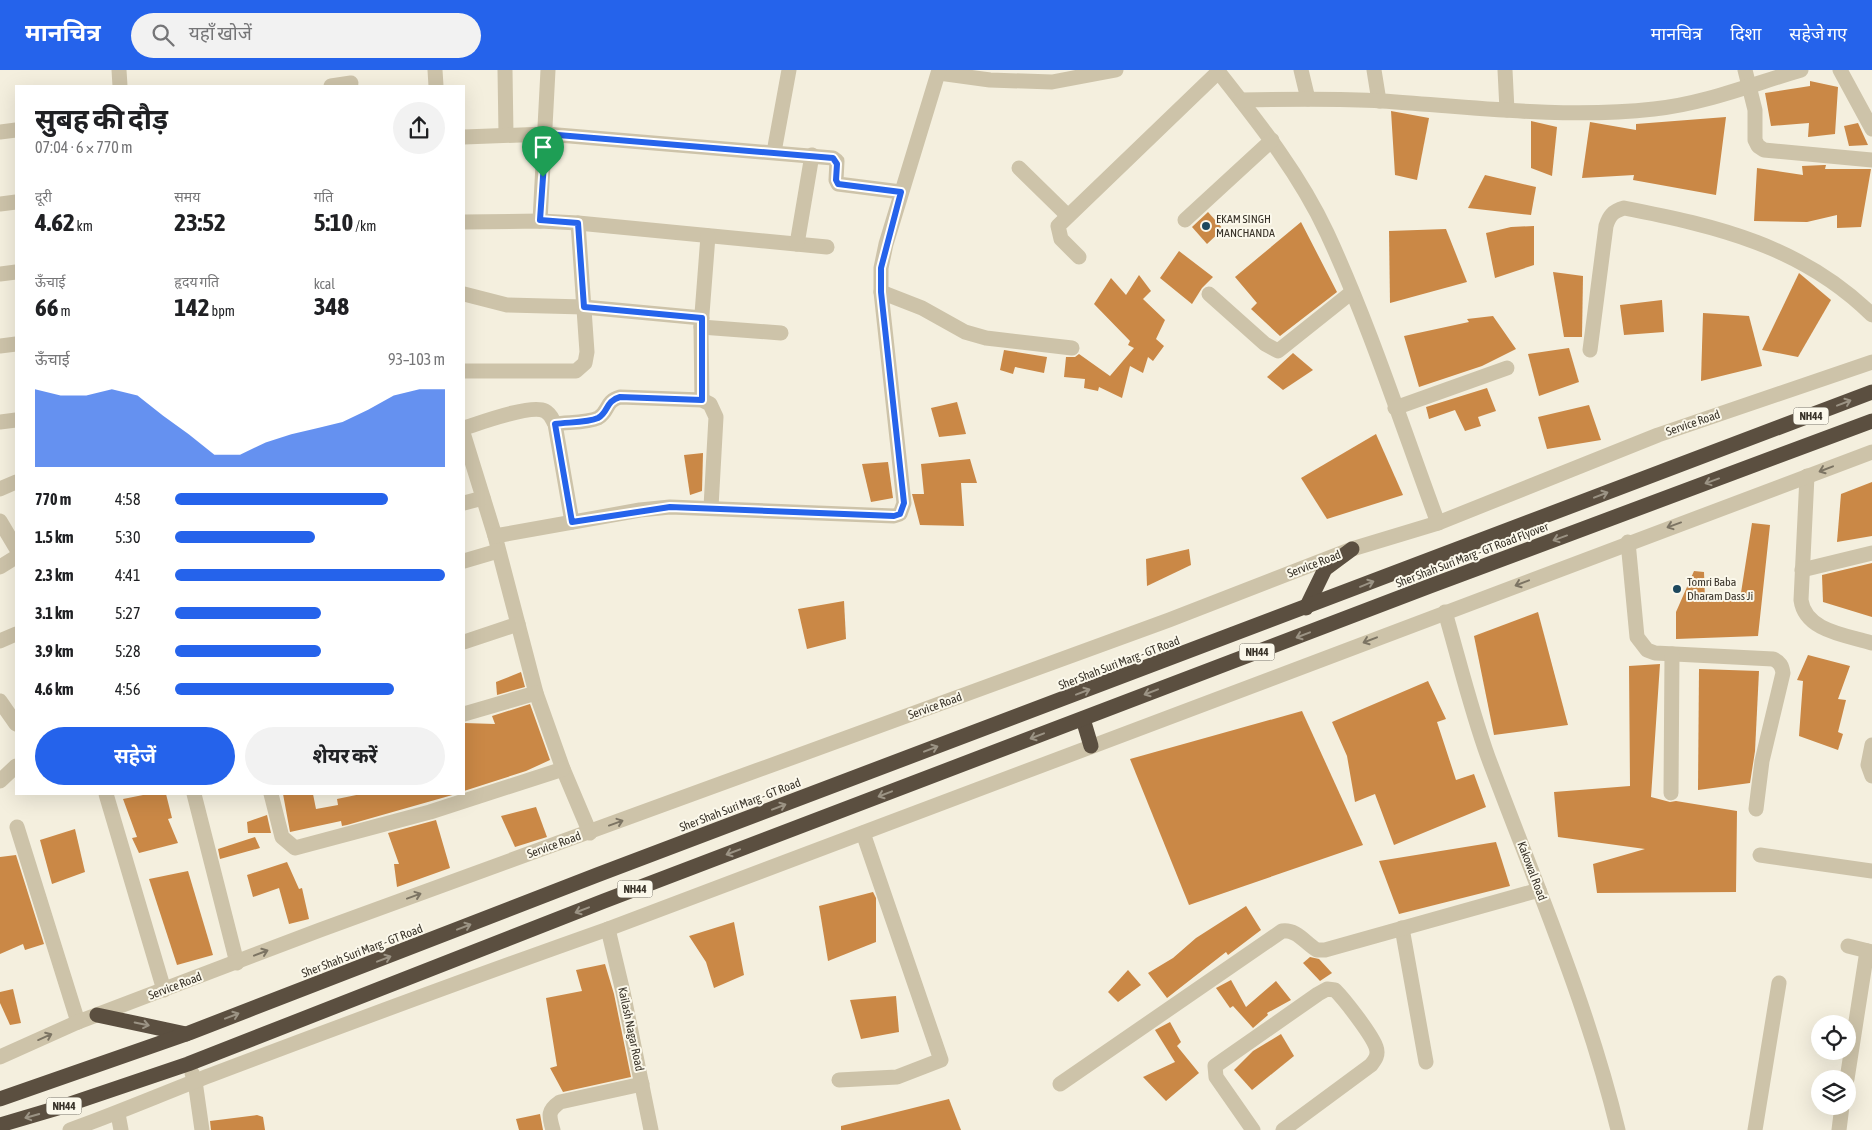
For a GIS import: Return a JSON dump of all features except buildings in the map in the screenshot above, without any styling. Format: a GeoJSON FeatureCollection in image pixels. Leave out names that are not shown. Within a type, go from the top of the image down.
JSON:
{"type":"FeatureCollection","features":[{"type":"Feature","properties":{"kind":"highway","name":"Sher Shah Suri Marg - GT Road Flyover"},"geometry":{"type":"LineString","coordinates":[[1306,608],[1424,561],[1872,392]]}},
{"type":"Feature","properties":{"kind":"highway","name":"Sher Shah Suri Marg - GT Road Flyover"},"geometry":{"type":"LineString","coordinates":[[1083,719],[1872,421]]}},
{"type":"Feature","properties":{"kind":"highway"},"geometry":{"type":"LineString","coordinates":[[1306,608],[1325,569],[1352,549]]}},
{"type":"Feature","properties":{"kind":"highway","name":"Sher Shah Suri Marg - GT Road"},"geometry":{"type":"LineString","coordinates":[[187,1034],[597,875],[1306,608]]}},
{"type":"Feature","properties":{"kind":"highway"},"geometry":{"type":"LineString","coordinates":[[1083,719],[1091,746]]}},
{"type":"Feature","properties":{"kind":"highway","name":"NH44"},"geometry":{"type":"LineString","coordinates":[[0,1125],[61,1108],[188,1064],[604,901],[1083,719]]}},
{"type":"Feature","properties":{"kind":"highway"},"geometry":{"type":"LineString","coordinates":[[97,1015],[187,1034]]}},
{"type":"Feature","properties":{"kind":"highway","name":"NH44"},"geometry":{"type":"LineString","coordinates":[[0,1099],[187,1034]]}},
{"type":"Feature","properties":{"kind":"street"},"geometry":{"type":"LineString","coordinates":[[119,70],[120,85]]}},
{"type":"Feature","properties":{"kind":"street"},"geometry":{"type":"LineString","coordinates":[[435,70],[436,85]]}},
{"type":"Feature","properties":{"kind":"street"},"geometry":{"type":"LineString","coordinates":[[505,70],[506,134]]}},
{"type":"Feature","properties":{"kind":"street"},"geometry":{"type":"LineString","coordinates":[[540,220],[548,70]]}},
{"type":"Feature","properties":{"kind":"street"},"geometry":{"type":"LineString","coordinates":[[774,152],[789,70]]}},
{"type":"Feature","properties":{"kind":"street"},"geometry":{"type":"LineString","coordinates":[[465,559],[497,543],[572,522],[640,510],[711,507],[816,514],[894,516],[900,514],[904,503],[881,292],[881,268],[901,192],[939,72],[990,80],[1052,82],[1116,70]]}},
{"type":"Feature","properties":{"kind":"street"},"geometry":{"type":"LineString","coordinates":[[1301,70],[1308,99]]}},
{"type":"Feature","properties":{"kind":"street"},"geometry":{"type":"LineString","coordinates":[[1374,70],[1379,101]]}},
{"type":"Feature","properties":{"kind":"street"},"geometry":{"type":"LineString","coordinates":[[1505,70],[1507,110]]}},
{"type":"Feature","properties":{"kind":"street"},"geometry":{"type":"LineString","coordinates":[[1745,70],[1755,110],[1755,140],[1758,146],[1764,150],[1872,160]]}},
{"type":"Feature","properties":{"kind":"street"},"geometry":{"type":"LineString","coordinates":[[1241,100],[1379,101],[1507,110],[1610,113],[1656,109],[1801,70]]}},
{"type":"Feature","properties":{"kind":"street"},"geometry":{"type":"LineString","coordinates":[[1840,70],[1872,130]]}},
{"type":"Feature","properties":{"kind":"street"},"geometry":{"type":"LineString","coordinates":[[1079,257],[1058,232],[1058,226],[1067,215],[1217,71],[1272,140],[1326,232],[1352,292],[1438,523]]}},
{"type":"Feature","properties":{"kind":"street"},"geometry":{"type":"LineString","coordinates":[[334,85],[350,80]]}},
{"type":"Feature","properties":{"kind":"street"},"geometry":{"type":"LineString","coordinates":[[0,132],[15,130]]}},
{"type":"Feature","properties":{"kind":"street"},"geometry":{"type":"LineString","coordinates":[[465,137],[546,134],[812,155],[835,159],[837,164],[836,180],[838,184],[901,192]]}},
{"type":"Feature","properties":{"kind":"street"},"geometry":{"type":"LineString","coordinates":[[1185,220],[1272,140]]}},
{"type":"Feature","properties":{"kind":"street"},"geometry":{"type":"LineString","coordinates":[[797,244],[812,155]]}},
{"type":"Feature","properties":{"kind":"street"},"geometry":{"type":"LineString","coordinates":[[1018,168],[1067,215]]}},
{"type":"Feature","properties":{"kind":"street"},"geometry":{"type":"LineString","coordinates":[[0,204],[15,202]]}},
{"type":"Feature","properties":{"kind":"street"},"geometry":{"type":"LineString","coordinates":[[1590,350],[1606,226],[1609,217],[1615,211],[1624,208],[1741,235],[1788,254],[1829,279],[1872,315]]}},
{"type":"Feature","properties":{"kind":"street"},"geometry":{"type":"LineString","coordinates":[[465,222],[540,220],[827,247]]}},
{"type":"Feature","properties":{"kind":"street"},"geometry":{"type":"LineString","coordinates":[[465,371],[576,371],[585,363],[587,358],[578,223]]}},
{"type":"Feature","properties":{"kind":"street"},"geometry":{"type":"LineString","coordinates":[[702,400],[701,322],[708,236]]}},
{"type":"Feature","properties":{"kind":"street"},"geometry":{"type":"LineString","coordinates":[[0,274],[15,272]]}},
{"type":"Feature","properties":{"kind":"street"},"geometry":{"type":"LineString","coordinates":[[881,292],[922,308],[972,334],[986,338],[1072,348]]}},
{"type":"Feature","properties":{"kind":"street"},"geometry":{"type":"LineString","coordinates":[[1209,294],[1265,344],[1278,351],[1352,292]]}},
{"type":"Feature","properties":{"kind":"street"},"geometry":{"type":"LineString","coordinates":[[465,294],[507,305],[584,307],[781,333]]}},
{"type":"Feature","properties":{"kind":"street"},"geometry":{"type":"LineString","coordinates":[[0,346],[15,344]]}},
{"type":"Feature","properties":{"kind":"street","name":"Service Road"},"geometry":{"type":"LineString","coordinates":[[0,1057],[78,1022],[1159,624],[1352,549],[1438,523],[1658,435],[1872,362]]}},
{"type":"Feature","properties":{"kind":"street"},"geometry":{"type":"LineString","coordinates":[[1395,408],[1507,368]]}},
{"type":"Feature","properties":{"kind":"street"},"geometry":{"type":"LineString","coordinates":[[555,424],[595,419],[603,414],[608,403],[620,397],[702,400],[710,404],[716,417],[711,507]]}},
{"type":"Feature","properties":{"kind":"street"},"geometry":{"type":"LineString","coordinates":[[465,428],[538,409],[551,416],[555,424],[572,522]]}},
{"type":"Feature","properties":{"kind":"street"},"geometry":{"type":"LineString","coordinates":[[0,422],[15,420]]}},
{"type":"Feature","properties":{"kind":"street"},"geometry":{"type":"LineString","coordinates":[[465,439],[497,543],[536,692],[562,769],[590,832]]}},
{"type":"Feature","properties":{"kind":"street"},"geometry":{"type":"LineString","coordinates":[[70,1130],[118,1114],[195,1081],[432,992],[608,929],[1628,542],[1872,452]]}},
{"type":"Feature","properties":{"kind":"street"},"geometry":{"type":"LineString","coordinates":[[1807,476],[1802,570],[1802,611],[1808,619],[1817,625],[1872,643]]}},
{"type":"Feature","properties":{"kind":"street"},"geometry":{"type":"LineString","coordinates":[[0,489],[15,482]]}},
{"type":"Feature","properties":{"kind":"street"},"geometry":{"type":"LineString","coordinates":[[465,503],[483,498]]}},
{"type":"Feature","properties":{"kind":"street"},"geometry":{"type":"LineString","coordinates":[[0,521],[15,546]]}},
{"type":"Feature","properties":{"kind":"street"},"geometry":{"type":"LineString","coordinates":[[1628,542],[1637,637],[1646,650],[1672,654],[1773,659],[1782,666],[1783,673],[1762,761],[1756,809]]}},
{"type":"Feature","properties":{"kind":"street"},"geometry":{"type":"LineString","coordinates":[[1802,570],[1872,553]]}},
{"type":"Feature","properties":{"kind":"street"},"geometry":{"type":"LineString","coordinates":[[0,567],[15,558]]}},
{"type":"Feature","properties":{"kind":"street","name":"Kakowal Road"},"geometry":{"type":"LineString","coordinates":[[1445,612],[1488,755],[1540,890],[1621,1130]]}},
{"type":"Feature","properties":{"kind":"street"},"geometry":{"type":"LineString","coordinates":[[465,642],[518,624]]}},
{"type":"Feature","properties":{"kind":"street"},"geometry":{"type":"LineString","coordinates":[[0,641],[15,634]]}},
{"type":"Feature","properties":{"kind":"street"},"geometry":{"type":"LineString","coordinates":[[1671,793],[1672,654]]}},
{"type":"Feature","properties":{"kind":"street"},"geometry":{"type":"LineString","coordinates":[[465,714],[536,692]]}},
{"type":"Feature","properties":{"kind":"street"},"geometry":{"type":"LineString","coordinates":[[0,701],[15,721]]}},
{"type":"Feature","properties":{"kind":"street"},"geometry":{"type":"LineString","coordinates":[[1872,745],[1868,765],[1872,776]]}},
{"type":"Feature","properties":{"kind":"street"},"geometry":{"type":"LineString","coordinates":[[0,781],[15,767]]}},
{"type":"Feature","properties":{"kind":"street"},"geometry":{"type":"LineString","coordinates":[[271,795],[282,838],[294,848],[430,812],[562,769]]}},
{"type":"Feature","properties":{"kind":"street"},"geometry":{"type":"LineString","coordinates":[[106,795],[164,990]]}},
{"type":"Feature","properties":{"kind":"street"},"geometry":{"type":"LineString","coordinates":[[194,795],[236,963]]}},
{"type":"Feature","properties":{"kind":"street"},"geometry":{"type":"LineString","coordinates":[[17,828],[78,1022]]}},
{"type":"Feature","properties":{"kind":"street"},"geometry":{"type":"LineString","coordinates":[[839,1080],[898,1077],[941,1060],[863,833]]}},
{"type":"Feature","properties":{"kind":"street"},"geometry":{"type":"LineString","coordinates":[[1760,854],[1872,871]]}},
{"type":"Feature","properties":{"kind":"street"},"geometry":{"type":"LineString","coordinates":[[1060,1084],[1282,931],[1289,930],[1297,934],[1317,950],[1540,890]]}},
{"type":"Feature","properties":{"kind":"street"},"geometry":{"type":"LineString","coordinates":[[1402,928],[1426,1062]]}},
{"type":"Feature","properties":{"kind":"street","name":"Kailash Nagar Road"},"geometry":{"type":"LineString","coordinates":[[608,929],[651,1130]]}},
{"type":"Feature","properties":{"kind":"street"},"geometry":{"type":"LineString","coordinates":[[1848,946],[1869,951],[1849,1070]]}},
{"type":"Feature","properties":{"kind":"street"},"geometry":{"type":"LineString","coordinates":[[1756,1130],[1779,983]]}},
{"type":"Feature","properties":{"kind":"street"},"geometry":{"type":"LineString","coordinates":[[1253,1130],[1216,1078],[1215,1066],[1318,994],[1327,989],[1335,990],[1377,1048],[1377,1057],[1371,1065],[1282,1130]]}},
{"type":"Feature","properties":{"kind":"street"},"geometry":{"type":"LineString","coordinates":[[188,1064],[195,1081],[202,1130]]}},
{"type":"Feature","properties":{"kind":"street"},"geometry":{"type":"LineString","coordinates":[[553,1130],[549,1113],[551,1108],[560,1102],[642,1084]]}},
{"type":"Feature","properties":{"kind":"street"},"geometry":{"type":"LineString","coordinates":[[118,1114],[121,1130]]}},
{"type":"Feature","properties":{"kind":"street"},"geometry":{"type":"LineString","coordinates":[[1839,1130],[1841,1115]]}},
{"type":"Feature","properties":{"kind":"place","name":"EKAM SINGH MANCHANDA"},"geometry":{"type":"Point","coordinates":[1206,226]}},
{"type":"Feature","properties":{"kind":"place","name":"Tomri Baba Dharam Dass Ji"},"geometry":{"type":"Point","coordinates":[1677,589]}},
{"type":"Feature","properties":{"kind":"route"},"geometry":{"type":"LineString","coordinates":[[546,134],[833,158],[837,161],[836,182],[838,184],[901,192],[881,268],[881,292],[904,503],[904,509],[900,514],[894,516],[816,514],[711,507],[670,507],[640,510],[572,522],[555,424],[595,419],[603,414],[608,403],[620,397],[702,400],[702,318],[584,307],[578,223],[540,220],[543,177],[546,134]]}}]}
